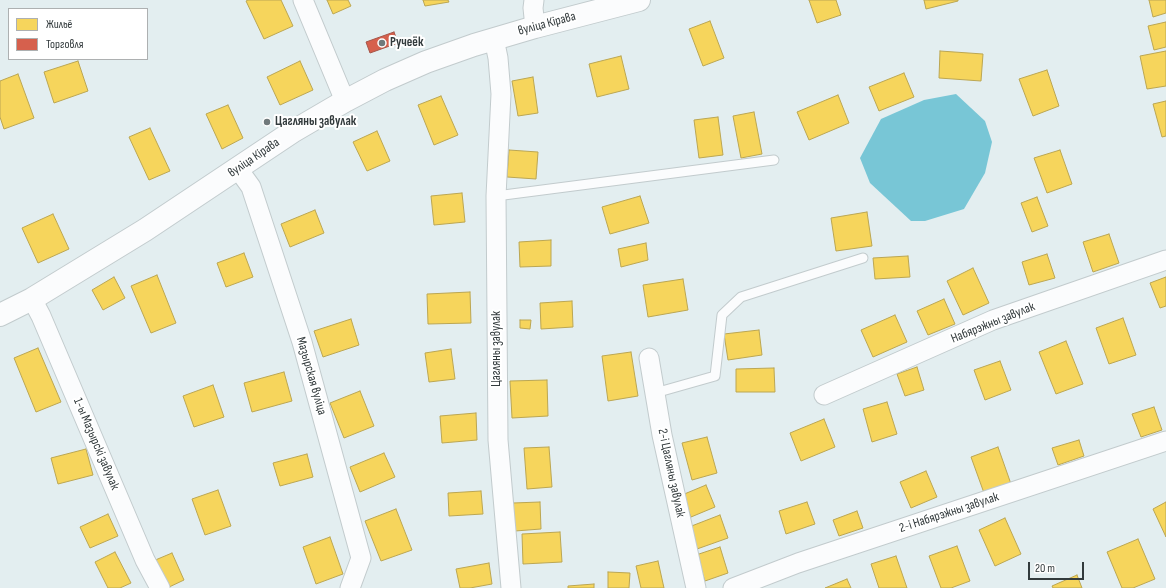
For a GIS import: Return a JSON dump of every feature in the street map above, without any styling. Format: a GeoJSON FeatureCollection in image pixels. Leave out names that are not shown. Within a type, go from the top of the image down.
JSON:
{"type":"FeatureCollection","features":[{"type":"Feature","properties":{"kind":"main road","name":"вуліца Кірава"},"geometry":{"type":"LineString","coordinates":[[0,315],[32,299],[145,230],[292,132],[385,80],[426,62],[474,45],[535,27],[640,0]]}},
{"type":"Feature","properties":{"kind":"street"},"geometry":{"type":"LineString","coordinates":[[302,0],[345,101]]}},
{"type":"Feature","properties":{"kind":"street"},"geometry":{"type":"LineString","coordinates":[[534,0],[533,8],[535,27]]}},
{"type":"Feature","properties":{"kind":"street","name":"Цагляны завулак"},"geometry":{"type":"LineString","coordinates":[[494,39],[498,58],[501,94],[496,196],[498,440],[512,588]]}},
{"type":"Feature","properties":{"kind":"street","name":"Мазырская вуліца"},"geometry":{"type":"LineString","coordinates":[[238,169],[251,187],[302,342],[361,558],[350,588]]}},
{"type":"Feature","properties":{"kind":"street","name":"Набярэжны завулак"},"geometry":{"type":"LineString","coordinates":[[824,395],[993,320],[1166,260]]}},
{"type":"Feature","properties":{"kind":"street","name":"1-ы Мазырскі завулак"},"geometry":{"type":"LineString","coordinates":[[32,299],[41,316],[145,560],[160,588]]}},
{"type":"Feature","properties":{"kind":"street","name":"2-і Цагляны завулак"},"geometry":{"type":"LineString","coordinates":[[649,358],[662,435],[696,588]]}},
{"type":"Feature","properties":{"kind":"street","name":"2-і Набярэжны завулак"},"geometry":{"type":"LineString","coordinates":[[733,588],[798,564],[1166,441]]}},
{"type":"Feature","properties":{"kind":"lane"},"geometry":{"type":"LineString","coordinates":[[496,196],[774,160]]}},
{"type":"Feature","properties":{"kind":"lane"},"geometry":{"type":"LineString","coordinates":[[655,394],[715,376],[722,315],[741,297],[863,258]]}},
{"type":"Feature","properties":{"kind":"water"},"geometry":{"type":"Polygon","coordinates":[[[956,94],[985,121],[992,142],[985,173],[964,209],[925,221],[911,221],[870,183],[860,158],[881,119],[924,100],[956,94]]]}},
{"type":"Feature","properties":{"kind":"building: Жильё"},"geometry":{"type":"Polygon","coordinates":[[[281,0],[293,26],[264,39],[246,1],[281,0]]]}},
{"type":"Feature","properties":{"kind":"building: Жильё"},"geometry":{"type":"Polygon","coordinates":[[[327,0],[348,0],[351,6],[333,14],[327,0]]]}},
{"type":"Feature","properties":{"kind":"building: Жильё"},"geometry":{"type":"Polygon","coordinates":[[[423,0],[448,0],[449,2],[425,6],[423,0]]]}},
{"type":"Feature","properties":{"kind":"building: Жильё"},"geometry":{"type":"Polygon","coordinates":[[[809,0],[836,0],[841,15],[817,23],[809,0]]]}},
{"type":"Feature","properties":{"kind":"building: Жильё"},"geometry":{"type":"Polygon","coordinates":[[[924,0],[958,0],[958,1],[926,9],[924,0]]]}},
{"type":"Feature","properties":{"kind":"building: Жильё"},"geometry":{"type":"Polygon","coordinates":[[[1149,0],[1166,0],[1166,13],[1153,17],[1149,0]]]}},
{"type":"Feature","properties":{"kind":"building: Жильё"},"geometry":{"type":"Polygon","coordinates":[[[710,21],[724,58],[703,66],[689,29],[710,21]]]}},
{"type":"Feature","properties":{"kind":"building: Жильё"},"geometry":{"type":"Polygon","coordinates":[[[1166,22],[1166,47],[1154,50],[1148,26],[1166,22]]]}},
{"type":"Feature","properties":{"kind":"building: Жильё"},"geometry":{"type":"Polygon","coordinates":[[[940,51],[983,54],[981,81],[939,78],[940,51]]]}},
{"type":"Feature","properties":{"kind":"building: Жильё"},"geometry":{"type":"Polygon","coordinates":[[[1166,51],[1166,86],[1147,89],[1140,56],[1166,51]]]}},
{"type":"Feature","properties":{"kind":"building: Жильё"},"geometry":{"type":"Polygon","coordinates":[[[621,56],[629,89],[597,97],[589,64],[621,56]]]}},
{"type":"Feature","properties":{"kind":"building: Жильё"},"geometry":{"type":"Polygon","coordinates":[[[78,61],[88,91],[54,103],[44,72],[78,61]]]}},
{"type":"Feature","properties":{"kind":"building: Жильё"},"geometry":{"type":"Polygon","coordinates":[[[300,61],[313,90],[280,105],[267,77],[300,61]]]}},
{"type":"Feature","properties":{"kind":"building: Жильё"},"geometry":{"type":"Polygon","coordinates":[[[1047,70],[1059,106],[1033,116],[1019,79],[1047,70]]]}},
{"type":"Feature","properties":{"kind":"building: Жильё"},"geometry":{"type":"Polygon","coordinates":[[[904,73],[914,97],[879,111],[869,87],[904,73]]]}},
{"type":"Feature","properties":{"kind":"building: Жильё"},"geometry":{"type":"Polygon","coordinates":[[[18,74],[34,118],[4,129],[0,117],[0,81],[18,74]]]}},
{"type":"Feature","properties":{"kind":"building: Жильё"},"geometry":{"type":"Polygon","coordinates":[[[533,77],[538,113],[518,116],[512,81],[533,77]]]}},
{"type":"Feature","properties":{"kind":"building: Жильё"},"geometry":{"type":"Polygon","coordinates":[[[838,95],[849,123],[809,140],[797,112],[838,95]]]}},
{"type":"Feature","properties":{"kind":"building: Жильё"},"geometry":{"type":"Polygon","coordinates":[[[441,96],[458,135],[434,145],[418,105],[441,96]]]}},
{"type":"Feature","properties":{"kind":"building: Жильё"},"geometry":{"type":"Polygon","coordinates":[[[1166,101],[1166,136],[1162,137],[1153,104],[1166,101]]]}},
{"type":"Feature","properties":{"kind":"building: Жильё"},"geometry":{"type":"Polygon","coordinates":[[[228,105],[243,138],[222,149],[206,114],[228,105]]]}},
{"type":"Feature","properties":{"kind":"building: Жильё"},"geometry":{"type":"Polygon","coordinates":[[[754,112],[762,154],[741,158],[733,116],[754,112]]]}},
{"type":"Feature","properties":{"kind":"building: Жильё"},"geometry":{"type":"Polygon","coordinates":[[[718,117],[723,155],[699,158],[694,120],[718,117]]]}},
{"type":"Feature","properties":{"kind":"building: Жильё"},"geometry":{"type":"Polygon","coordinates":[[[150,128],[170,171],[149,180],[129,137],[150,128]]]}},
{"type":"Feature","properties":{"kind":"building: Жильё"},"geometry":{"type":"Polygon","coordinates":[[[377,131],[390,161],[367,171],[353,142],[377,131]]]}},
{"type":"Feature","properties":{"kind":"building: Жильё"},"geometry":{"type":"Polygon","coordinates":[[[509,150],[538,152],[536,179],[507,177],[509,150]]]}},
{"type":"Feature","properties":{"kind":"building: Жильё"},"geometry":{"type":"Polygon","coordinates":[[[1060,150],[1072,184],[1047,193],[1034,158],[1060,150]]]}},
{"type":"Feature","properties":{"kind":"building: Жильё"},"geometry":{"type":"Polygon","coordinates":[[[462,193],[465,222],[434,225],[431,196],[462,193]]]}},
{"type":"Feature","properties":{"kind":"building: Жильё"},"geometry":{"type":"Polygon","coordinates":[[[640,196],[649,223],[610,234],[602,207],[640,196]]]}},
{"type":"Feature","properties":{"kind":"building: Жильё"},"geometry":{"type":"Polygon","coordinates":[[[1037,197],[1048,226],[1032,232],[1021,203],[1037,197]]]}},
{"type":"Feature","properties":{"kind":"building: Жильё"},"geometry":{"type":"Polygon","coordinates":[[[315,210],[324,233],[290,247],[281,224],[315,210]]]}},
{"type":"Feature","properties":{"kind":"building: Жильё"},"geometry":{"type":"Polygon","coordinates":[[[867,212],[872,246],[836,251],[831,218],[867,212]]]}},
{"type":"Feature","properties":{"kind":"building: Жильё"},"geometry":{"type":"Polygon","coordinates":[[[53,214],[69,249],[38,263],[22,228],[53,214]]]}},
{"type":"Feature","properties":{"kind":"building: Жильё"},"geometry":{"type":"Polygon","coordinates":[[[1109,234],[1119,263],[1093,272],[1083,242],[1109,234]]]}},
{"type":"Feature","properties":{"kind":"building: Жильё"},"geometry":{"type":"Polygon","coordinates":[[[551,240],[551,266],[520,267],[519,242],[551,240]]]}},
{"type":"Feature","properties":{"kind":"building: Жильё"},"geometry":{"type":"Polygon","coordinates":[[[646,243],[648,260],[621,267],[618,249],[646,243]]]}},
{"type":"Feature","properties":{"kind":"building: Жильё"},"geometry":{"type":"Polygon","coordinates":[[[244,253],[253,277],[226,287],[217,263],[244,253]]]}},
{"type":"Feature","properties":{"kind":"building: Жильё"},"geometry":{"type":"Polygon","coordinates":[[[1047,254],[1055,278],[1029,285],[1022,262],[1047,254]]]}},
{"type":"Feature","properties":{"kind":"building: Жильё"},"geometry":{"type":"Polygon","coordinates":[[[908,256],[910,277],[875,279],[873,258],[908,256]]]}},
{"type":"Feature","properties":{"kind":"building: Жильё"},"geometry":{"type":"Polygon","coordinates":[[[973,268],[989,303],[963,315],[947,281],[973,268]]]}},
{"type":"Feature","properties":{"kind":"building: Жильё"},"geometry":{"type":"Polygon","coordinates":[[[157,275],[176,323],[151,333],[131,286],[157,275]]]}},
{"type":"Feature","properties":{"kind":"building: Жильё"},"geometry":{"type":"Polygon","coordinates":[[[114,277],[125,298],[103,310],[92,290],[114,277]]]}},
{"type":"Feature","properties":{"kind":"building: Жильё"},"geometry":{"type":"Polygon","coordinates":[[[1166,277],[1166,306],[1160,308],[1150,283],[1166,277]]]}},
{"type":"Feature","properties":{"kind":"building: Жильё"},"geometry":{"type":"Polygon","coordinates":[[[683,279],[688,310],[648,317],[643,285],[683,279]]]}},
{"type":"Feature","properties":{"kind":"building: Жильё"},"geometry":{"type":"Polygon","coordinates":[[[470,292],[471,323],[428,324],[427,294],[470,292]]]}},
{"type":"Feature","properties":{"kind":"building: Жильё"},"geometry":{"type":"Polygon","coordinates":[[[944,299],[955,324],[928,335],[917,311],[944,299]]]}},
{"type":"Feature","properties":{"kind":"building: Жильё"},"geometry":{"type":"Polygon","coordinates":[[[572,301],[573,327],[541,329],[540,303],[572,301]]]}},
{"type":"Feature","properties":{"kind":"building: Жильё"},"geometry":{"type":"Polygon","coordinates":[[[895,315],[907,342],[873,357],[861,330],[895,315]]]}},
{"type":"Feature","properties":{"kind":"building: Жильё"},"geometry":{"type":"Polygon","coordinates":[[[1123,318],[1136,355],[1109,364],[1096,328],[1123,318]]]}},
{"type":"Feature","properties":{"kind":"building: Жильё"},"geometry":{"type":"Polygon","coordinates":[[[351,319],[359,345],[323,357],[314,331],[351,319]]]}},
{"type":"Feature","properties":{"kind":"building: Жильё"},"geometry":{"type":"Polygon","coordinates":[[[520,320],[531,320],[530,329],[520,328],[520,320]]]}},
{"type":"Feature","properties":{"kind":"building: Жильё"},"geometry":{"type":"Polygon","coordinates":[[[759,330],[762,355],[728,360],[724,334],[759,330]]]}},
{"type":"Feature","properties":{"kind":"building: Жильё"},"geometry":{"type":"Polygon","coordinates":[[[1066,341],[1083,384],[1056,394],[1039,352],[1066,341]]]}},
{"type":"Feature","properties":{"kind":"building: Жильё"},"geometry":{"type":"Polygon","coordinates":[[[38,348],[61,402],[36,412],[14,358],[38,348]]]}},
{"type":"Feature","properties":{"kind":"building: Жильё"},"geometry":{"type":"Polygon","coordinates":[[[451,349],[455,379],[429,382],[425,353],[451,349]]]}},
{"type":"Feature","properties":{"kind":"building: Жильё"},"geometry":{"type":"Polygon","coordinates":[[[631,352],[638,396],[608,401],[602,356],[631,352]]]}},
{"type":"Feature","properties":{"kind":"building: Жильё"},"geometry":{"type":"Polygon","coordinates":[[[1000,361],[1011,390],[985,400],[974,370],[1000,361]]]}},
{"type":"Feature","properties":{"kind":"building: Жильё"},"geometry":{"type":"Polygon","coordinates":[[[917,367],[924,390],[905,396],[897,374],[917,367]]]}},
{"type":"Feature","properties":{"kind":"building: Жильё"},"geometry":{"type":"Polygon","coordinates":[[[774,368],[775,392],[736,392],[736,369],[774,368]]]}},
{"type":"Feature","properties":{"kind":"building: Жильё"},"geometry":{"type":"Polygon","coordinates":[[[284,372],[292,401],[252,412],[244,383],[284,372]]]}},
{"type":"Feature","properties":{"kind":"building: Жильё"},"geometry":{"type":"Polygon","coordinates":[[[547,380],[548,416],[512,418],[510,381],[547,380]]]}},
{"type":"Feature","properties":{"kind":"building: Жильё"},"geometry":{"type":"Polygon","coordinates":[[[213,385],[224,417],[194,427],[183,396],[213,385]]]}},
{"type":"Feature","properties":{"kind":"building: Жильё"},"geometry":{"type":"Polygon","coordinates":[[[360,391],[374,426],[344,438],[330,403],[360,391]]]}},
{"type":"Feature","properties":{"kind":"building: Жильё"},"geometry":{"type":"Polygon","coordinates":[[[887,402],[897,434],[872,442],[863,409],[887,402]]]}},
{"type":"Feature","properties":{"kind":"building: Жильё"},"geometry":{"type":"Polygon","coordinates":[[[1154,407],[1162,430],[1141,437],[1132,414],[1154,407]]]}},
{"type":"Feature","properties":{"kind":"building: Жильё"},"geometry":{"type":"Polygon","coordinates":[[[476,413],[477,440],[442,443],[440,416],[476,413]]]}},
{"type":"Feature","properties":{"kind":"building: Жильё"},"geometry":{"type":"Polygon","coordinates":[[[824,419],[835,447],[801,461],[790,433],[824,419]]]}},
{"type":"Feature","properties":{"kind":"building: Жильё"},"geometry":{"type":"Polygon","coordinates":[[[707,437],[717,473],[692,480],[682,443],[707,437]]]}},
{"type":"Feature","properties":{"kind":"building: Жильё"},"geometry":{"type":"Polygon","coordinates":[[[1079,440],[1084,456],[1058,465],[1052,448],[1079,440]]]}},
{"type":"Feature","properties":{"kind":"building: Жильё"},"geometry":{"type":"Polygon","coordinates":[[[549,447],[552,487],[527,489],[524,448],[549,447]]]}},
{"type":"Feature","properties":{"kind":"building: Жильё"},"geometry":{"type":"Polygon","coordinates":[[[998,447],[1011,484],[984,493],[971,457],[998,447]]]}},
{"type":"Feature","properties":{"kind":"building: Жильё"},"geometry":{"type":"Polygon","coordinates":[[[86,449],[93,475],[58,484],[51,458],[86,449]]]}},
{"type":"Feature","properties":{"kind":"building: Жильё"},"geometry":{"type":"Polygon","coordinates":[[[384,453],[395,477],[360,492],[350,467],[384,453]]]}},
{"type":"Feature","properties":{"kind":"building: Жильё"},"geometry":{"type":"Polygon","coordinates":[[[307,454],[313,477],[280,486],[273,463],[307,454]]]}},
{"type":"Feature","properties":{"kind":"building: Жильё"},"geometry":{"type":"Polygon","coordinates":[[[926,471],[937,497],[911,508],[900,482],[926,471]]]}},
{"type":"Feature","properties":{"kind":"building: Жильё"},"geometry":{"type":"Polygon","coordinates":[[[706,485],[715,507],[691,517],[682,495],[706,485]]]}},
{"type":"Feature","properties":{"kind":"building: Жильё"},"geometry":{"type":"Polygon","coordinates":[[[218,490],[231,526],[205,535],[192,499],[218,490]]]}},
{"type":"Feature","properties":{"kind":"building: Жильё"},"geometry":{"type":"Polygon","coordinates":[[[481,491],[483,514],[449,516],[448,493],[481,491]]]}},
{"type":"Feature","properties":{"kind":"building: Жильё"},"geometry":{"type":"Polygon","coordinates":[[[540,502],[541,529],[515,531],[513,503],[540,502]]]}},
{"type":"Feature","properties":{"kind":"building: Жильё"},"geometry":{"type":"Polygon","coordinates":[[[807,502],[815,524],[786,534],[779,511],[807,502]]]}},
{"type":"Feature","properties":{"kind":"building: Жильё"},"geometry":{"type":"Polygon","coordinates":[[[1166,502],[1166,537],[1153,509],[1166,502]]]}},
{"type":"Feature","properties":{"kind":"building: Жильё"},"geometry":{"type":"Polygon","coordinates":[[[396,509],[412,550],[381,561],[365,521],[396,509]]]}},
{"type":"Feature","properties":{"kind":"building: Жильё"},"geometry":{"type":"Polygon","coordinates":[[[857,511],[863,528],[839,536],[833,520],[857,511]]]}},
{"type":"Feature","properties":{"kind":"building: Жильё"},"geometry":{"type":"Polygon","coordinates":[[[108,514],[118,536],[90,548],[80,527],[108,514]]]}},
{"type":"Feature","properties":{"kind":"building: Жильё"},"geometry":{"type":"Polygon","coordinates":[[[720,515],[728,538],[697,549],[689,527],[720,515]]]}},
{"type":"Feature","properties":{"kind":"building: Жильё"},"geometry":{"type":"Polygon","coordinates":[[[1005,518],[1021,554],[995,566],[979,530],[1005,518]]]}},
{"type":"Feature","properties":{"kind":"building: Жильё"},"geometry":{"type":"Polygon","coordinates":[[[560,532],[562,562],[523,564],[522,534],[560,532]]]}},
{"type":"Feature","properties":{"kind":"building: Жильё"},"geometry":{"type":"Polygon","coordinates":[[[330,537],[343,574],[316,584],[303,547],[330,537]]]}},
{"type":"Feature","properties":{"kind":"building: Жильё"},"geometry":{"type":"Polygon","coordinates":[[[1138,539],[1155,579],[1133,588],[1122,588],[1107,552],[1138,539]]]}},
{"type":"Feature","properties":{"kind":"building: Жильё"},"geometry":{"type":"Polygon","coordinates":[[[957,546],[970,581],[951,588],[941,588],[929,556],[957,546]]]}},
{"type":"Feature","properties":{"kind":"building: Жильё"},"geometry":{"type":"Polygon","coordinates":[[[720,547],[728,573],[705,581],[696,555],[720,547]]]}},
{"type":"Feature","properties":{"kind":"building: Жильё"},"geometry":{"type":"Polygon","coordinates":[[[115,552],[131,583],[120,588],[108,588],[95,562],[115,552]]]}},
{"type":"Feature","properties":{"kind":"building: Жильё"},"geometry":{"type":"Polygon","coordinates":[[[172,553],[184,580],[167,588],[153,561],[172,553]]]}},
{"type":"Feature","properties":{"kind":"building: Жильё"},"geometry":{"type":"Polygon","coordinates":[[[896,556],[907,588],[879,588],[871,564],[896,556]]]}},
{"type":"Feature","properties":{"kind":"building: Жильё"},"geometry":{"type":"Polygon","coordinates":[[[658,561],[664,588],[641,588],[636,566],[658,561]]]}},
{"type":"Feature","properties":{"kind":"building: Жильё"},"geometry":{"type":"Polygon","coordinates":[[[489,563],[492,584],[470,588],[460,588],[456,569],[489,563]]]}},
{"type":"Feature","properties":{"kind":"building: Жильё"},"geometry":{"type":"Polygon","coordinates":[[[608,572],[630,573],[629,588],[608,588],[608,572]]]}},
{"type":"Feature","properties":{"kind":"building: Жильё"},"geometry":{"type":"Polygon","coordinates":[[[1077,575],[1082,588],[1053,588],[1052,586],[1077,575]]]}},
{"type":"Feature","properties":{"kind":"building: Жильё"},"geometry":{"type":"Polygon","coordinates":[[[847,579],[851,588],[825,588],[847,579]]]}},
{"type":"Feature","properties":{"kind":"building: Жильё"},"geometry":{"type":"Polygon","coordinates":[[[594,584],[594,588],[568,588],[568,586],[594,584]]]}},
{"type":"Feature","properties":{"kind":"building: Торговля","name":"Ручеёк"},"geometry":{"type":"Polygon","coordinates":[[[394,32],[398,43],[370,53],[366,42],[394,32]]]}},
{"type":"Feature","properties":{"kind":"place","name":"Ручеёк"},"geometry":{"type":"Point","coordinates":[382,43]}},
{"type":"Feature","properties":{"kind":"place","name":"Цагляны завулак"},"geometry":{"type":"Point","coordinates":[267,122]}}]}
